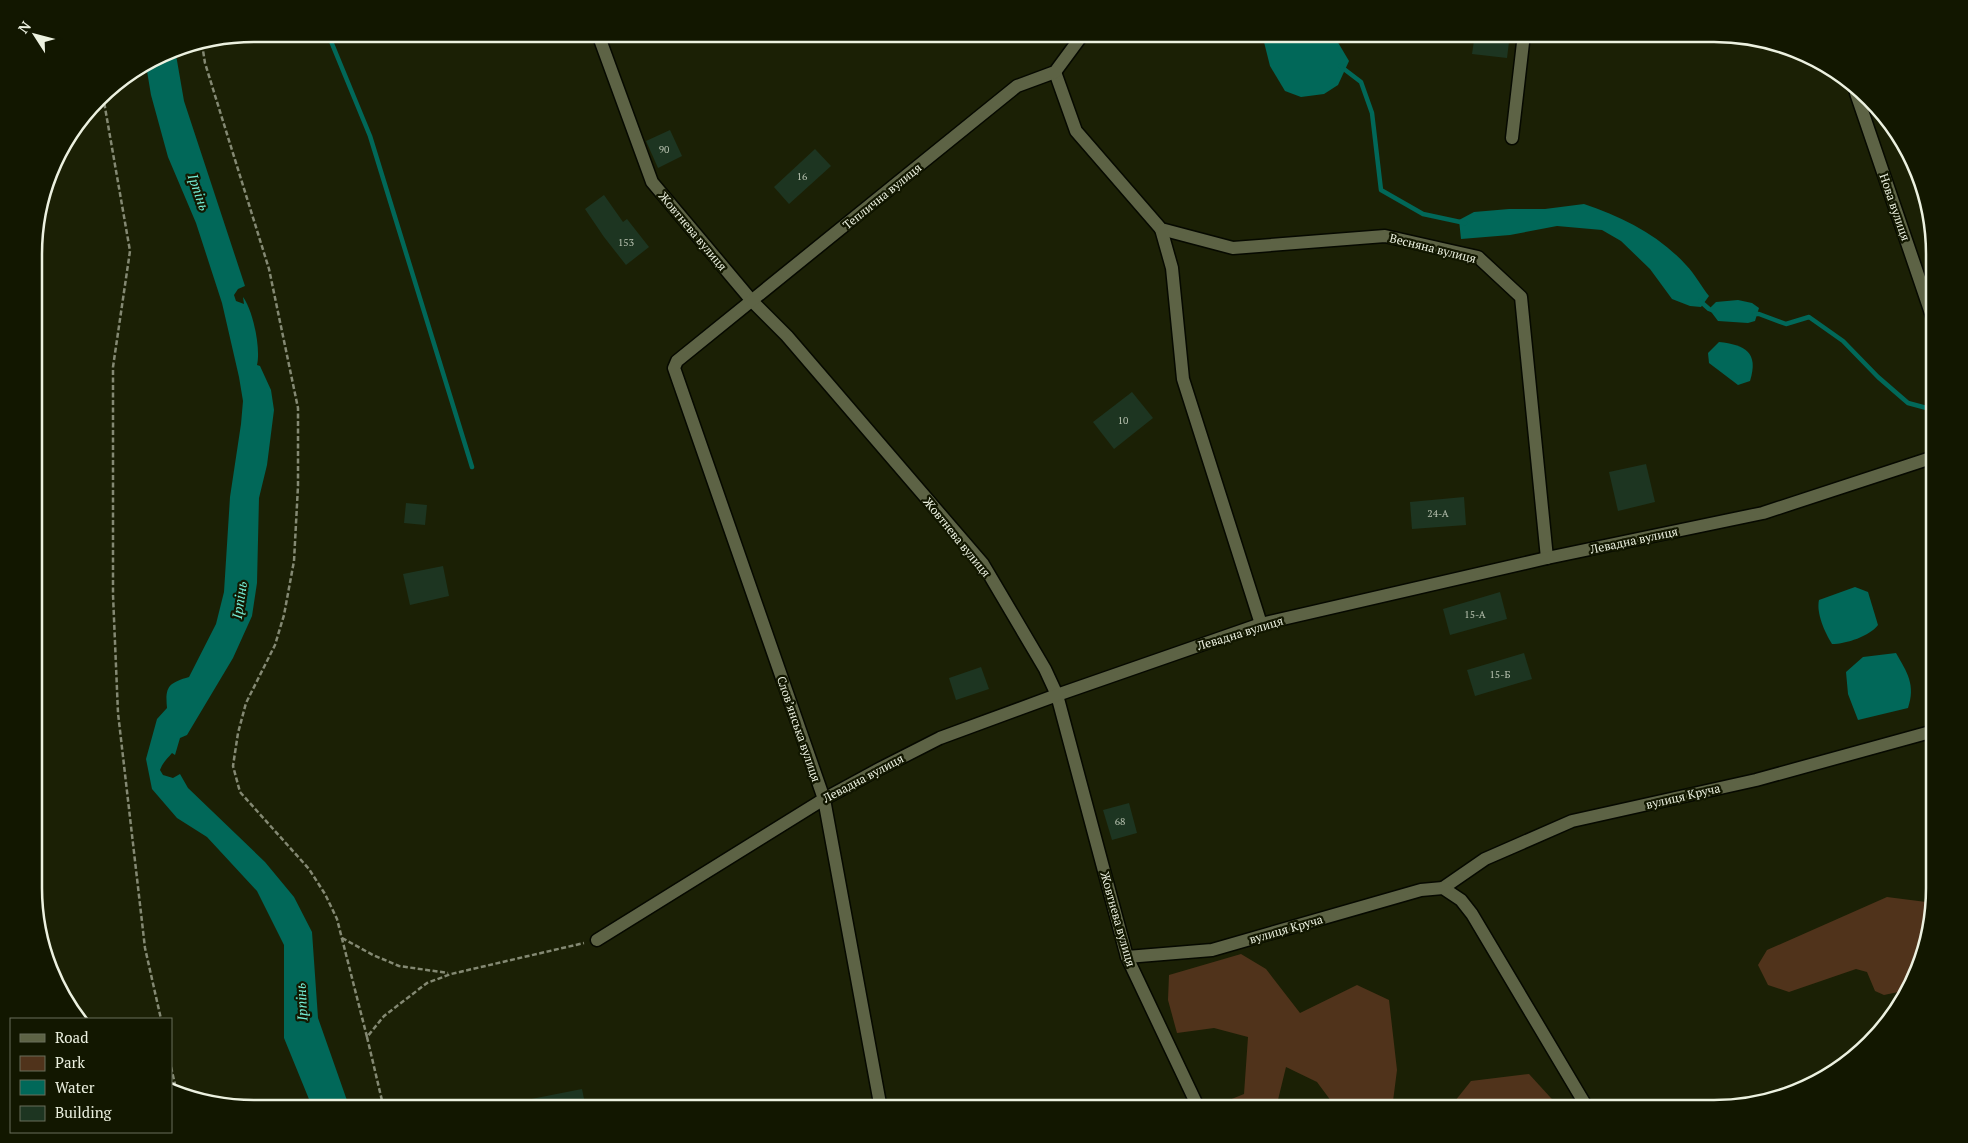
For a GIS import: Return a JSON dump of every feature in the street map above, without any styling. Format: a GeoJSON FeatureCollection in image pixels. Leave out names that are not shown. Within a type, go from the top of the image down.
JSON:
{"type":"FeatureCollection","features":[{"type":"Feature","properties":{"kind":"street","name":"Жовтнева вулиця"},"geometry":{"type":"LineString","coordinates":[[601,42],[652,182],[752,301],[787,336],[982,564],[1045,669],[1057,695],[1127,957],[1195,1100]]}},
{"type":"Feature","properties":{"kind":"street"},"geometry":{"type":"LineString","coordinates":[[1077,42],[1055,72],[1076,131],[1161,229],[1172,268],[1183,379],[1261,624]]}},
{"type":"Feature","properties":{"kind":"street"},"geometry":{"type":"LineString","coordinates":[[1512,138],[1523,42]]}},
{"type":"Feature","properties":{"kind":"street","name":"Теплична вулиця"},"geometry":{"type":"LineString","coordinates":[[677,361],[1017,86],[1055,72]]}},
{"type":"Feature","properties":{"kind":"street","name":"Нова вулиця"},"geometry":{"type":"LineString","coordinates":[[1858,99],[1926,299]]}},
{"type":"Feature","properties":{"kind":"street","name":"Весняна вулиця"},"geometry":{"type":"LineString","coordinates":[[1161,229],[1233,248],[1385,236],[1478,257],[1521,297],[1547,558]]}},
{"type":"Feature","properties":{"kind":"street","name":"Словʼянська вулиця"},"geometry":{"type":"LineString","coordinates":[[677,361],[674,368],[675,375],[824,799],[879,1100]]}},
{"type":"Feature","properties":{"kind":"street","name":"Левадна вулиця"},"geometry":{"type":"LineString","coordinates":[[597,940],[824,799],[881,768],[940,738],[1057,695],[1261,624],[1547,558],[1763,513],[1926,460]]}},
{"type":"Feature","properties":{"kind":"street","name":"вулиця Круча"},"geometry":{"type":"LineString","coordinates":[[1127,957],[1212,950],[1421,890],[1443,888],[1484,859],[1572,821],[1756,780],[1926,732]]}},
{"type":"Feature","properties":{"kind":"street"},"geometry":{"type":"LineString","coordinates":[[1443,888],[1461,900],[1472,914],[1583,1100]]}},
{"type":"Feature","properties":{"kind":"path"},"geometry":{"type":"LineString","coordinates":[[203,49],[205,63],[269,269],[298,408],[298,486],[294,561],[284,615],[275,645],[246,703],[238,733],[233,766],[240,792],[254,811],[285,840],[309,869],[337,920],[382,1100]]}},
{"type":"Feature","properties":{"kind":"path"},"geometry":{"type":"LineString","coordinates":[[104,104],[130,251],[113,366],[113,595],[118,714],[145,948],[161,1018]]}},
{"type":"Feature","properties":{"kind":"path"},"geometry":{"type":"LineString","coordinates":[[342,938],[373,955],[399,966],[451,974]]}},
{"type":"Feature","properties":{"kind":"path"},"geometry":{"type":"LineString","coordinates":[[366,1037],[384,1016],[427,983],[451,974],[597,940]]}},
{"type":"Feature","properties":{"kind":"path"},"geometry":{"type":"LineString","coordinates":[[172,1071],[175,1085]]}},
{"type":"Feature","properties":{"kind":"green space"},"geometry":{"type":"Polygon","coordinates":[[[1887,897],[1925,902],[1918,944],[1899,992],[1884,995],[1875,991],[1867,972],[1856,969],[1789,992],[1768,985],[1758,965],[1767,950],[1887,897]]]}},
{"type":"Feature","properties":{"kind":"green space"},"geometry":{"type":"Polygon","coordinates":[[[1241,954],[1266,969],[1300,1013],[1357,985],[1389,1000],[1397,1070],[1393,1100],[1330,1100],[1317,1082],[1286,1067],[1278,1100],[1229,1100],[1244,1094],[1248,1037],[1214,1028],[1177,1033],[1168,1000],[1169,975],[1241,954]]]}},
{"type":"Feature","properties":{"kind":"green space"},"geometry":{"type":"Polygon","coordinates":[[[1529,1074],[1553,1100],[1456,1100],[1471,1081],[1529,1074]]]}},
{"type":"Feature","properties":{"kind":"water"},"geometry":{"type":"Polygon","coordinates":[[[1264,42],[1338,42],[1349,61],[1338,85],[1324,94],[1301,97],[1285,91],[1270,66],[1264,42]]]}},
{"type":"Feature","properties":{"kind":"water","name":"Ірпінь"},"geometry":{"type":"Polygon","coordinates":[[[176,58],[184,101],[245,286],[238,289],[234,295],[236,301],[244,304],[243,297],[250,311],[257,340],[257,365],[260,366],[271,390],[274,410],[267,465],[259,498],[257,583],[252,616],[233,658],[187,735],[180,738],[175,755],[172,753],[160,770],[163,775],[173,778],[180,774],[188,788],[265,862],[294,897],[312,932],[318,1018],[347,1100],[309,1100],[284,1038],[284,945],[257,891],[207,837],[177,818],[152,789],[146,759],[157,719],[167,708],[169,687],[176,681],[189,677],[216,624],[224,592],[230,497],[243,401],[222,303],[196,223],[168,157],[151,95],[147,72],[176,58]]]}},
{"type":"Feature","properties":{"kind":"water"},"geometry":{"type":"Polygon","coordinates":[[[1584,204],[1639,228],[1675,254],[1692,272],[1709,296],[1701,307],[1690,306],[1672,299],[1650,269],[1621,241],[1602,230],[1557,226],[1510,235],[1461,239],[1459,220],[1474,212],[1509,209],[1545,209],[1584,204]]]}},
{"type":"Feature","properties":{"kind":"water"},"geometry":{"type":"Polygon","coordinates":[[[1738,300],[1752,303],[1759,308],[1755,321],[1748,323],[1718,321],[1709,309],[1716,302],[1738,300]]]}},
{"type":"Feature","properties":{"kind":"water"},"geometry":{"type":"Polygon","coordinates":[[[1719,342],[1736,345],[1748,352],[1753,363],[1750,381],[1738,385],[1709,363],[1708,353],[1719,342]]]}},
{"type":"Feature","properties":{"kind":"water"},"geometry":{"type":"Polygon","coordinates":[[[1855,587],[1868,592],[1878,625],[1869,633],[1857,639],[1832,644],[1820,617],[1819,600],[1855,587]]]}},
{"type":"Feature","properties":{"kind":"water"},"geometry":{"type":"Polygon","coordinates":[[[1896,653],[1907,673],[1911,686],[1908,708],[1858,720],[1848,694],[1846,672],[1863,657],[1896,653]]]}},
{"type":"Feature","properties":{"kind":"building"},"geometry":{"type":"Polygon","coordinates":[[[1474,42],[1509,42],[1507,58],[1472,54],[1474,42]]]}},
{"type":"Feature","properties":{"kind":"building"},"geometry":{"type":"Polygon","coordinates":[[[670,130],[682,156],[658,168],[646,141],[670,130]]]}},
{"type":"Feature","properties":{"kind":"building"},"geometry":{"type":"Polygon","coordinates":[[[815,149],[831,166],[789,204],[774,187],[815,149]]]}},
{"type":"Feature","properties":{"kind":"building"},"geometry":{"type":"Polygon","coordinates":[[[604,195],[623,222],[627,219],[649,247],[626,265],[585,209],[604,195]]]}},
{"type":"Feature","properties":{"kind":"building"},"geometry":{"type":"Polygon","coordinates":[[[1132,392],[1153,418],[1114,449],[1093,422],[1132,392]]]}},
{"type":"Feature","properties":{"kind":"building"},"geometry":{"type":"Polygon","coordinates":[[[1646,464],[1655,502],[1618,511],[1609,472],[1646,464]]]}},
{"type":"Feature","properties":{"kind":"building"},"geometry":{"type":"Polygon","coordinates":[[[1464,497],[1466,525],[1412,529],[1410,502],[1464,497]]]}},
{"type":"Feature","properties":{"kind":"building"},"geometry":{"type":"Polygon","coordinates":[[[406,503],[427,505],[425,525],[404,523],[406,503]]]}},
{"type":"Feature","properties":{"kind":"building"},"geometry":{"type":"Polygon","coordinates":[[[443,566],[449,596],[410,605],[403,574],[443,566]]]}},
{"type":"Feature","properties":{"kind":"building"},"geometry":{"type":"Polygon","coordinates":[[[1500,592],[1507,619],[1450,635],[1443,609],[1500,592]]]}},
{"type":"Feature","properties":{"kind":"building"},"geometry":{"type":"Polygon","coordinates":[[[1524,653],[1532,679],[1475,696],[1467,670],[1524,653]]]}},
{"type":"Feature","properties":{"kind":"building"},"geometry":{"type":"Polygon","coordinates":[[[981,667],[989,689],[956,700],[949,678],[981,667]]]}},
{"type":"Feature","properties":{"kind":"building"},"geometry":{"type":"Polygon","coordinates":[[[1129,803],[1137,833],[1112,840],[1103,810],[1129,803]]]}},
{"type":"Feature","properties":{"kind":"building"},"geometry":{"type":"Polygon","coordinates":[[[582,1089],[584,1100],[526,1100],[582,1089]]]}},
{"type":"Feature","properties":{"kind":"waterway"},"geometry":{"type":"LineString","coordinates":[[331,42],[370,136],[472,467]]}},
{"type":"Feature","properties":{"kind":"waterway"},"geometry":{"type":"LineString","coordinates":[[1340,66],[1361,82],[1372,113],[1381,190],[1423,214],[1465,223]]}},
{"type":"Feature","properties":{"kind":"waterway"},"geometry":{"type":"LineString","coordinates":[[1700,301],[1714,311]]}},
{"type":"Feature","properties":{"kind":"waterway"},"geometry":{"type":"LineString","coordinates":[[1754,314],[1786,324],[1809,317],[1843,341],[1878,377],[1908,403],[1926,408]]}}]}
